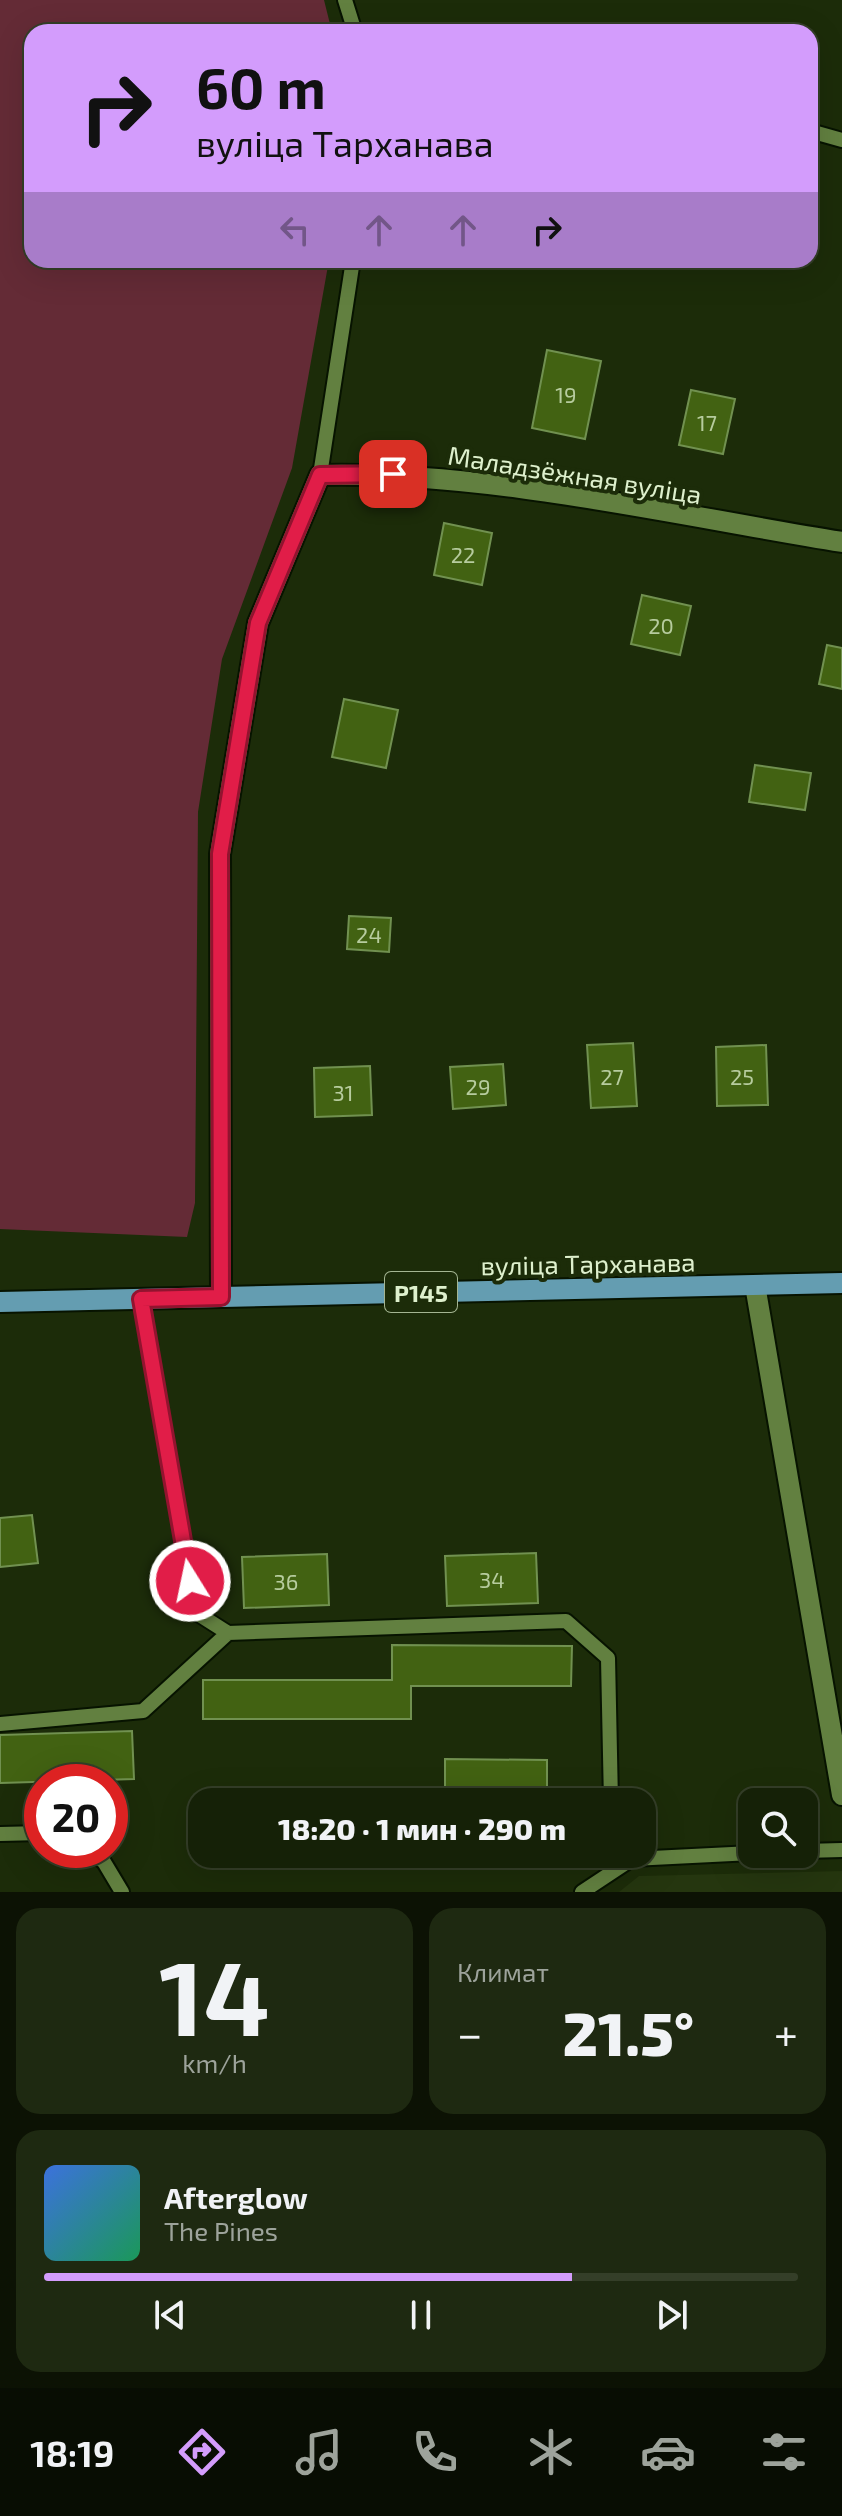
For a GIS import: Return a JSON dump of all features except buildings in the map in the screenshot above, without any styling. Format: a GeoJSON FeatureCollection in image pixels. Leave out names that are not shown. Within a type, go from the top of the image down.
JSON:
{"type":"FeatureCollection","features":[{"type":"Feature","properties":{"kind":"main road","name":"вуліца Тарханава"},"geometry":{"type":"LineString","coordinates":[[0,1302],[842,1283]]}},
{"type":"Feature","properties":{"kind":"street","name":"Маладзёжная вуліца"},"geometry":{"type":"LineString","coordinates":[[320,475],[393,474],[425,478],[842,542]]}},
{"type":"Feature","properties":{"kind":"street"},"geometry":{"type":"LineString","coordinates":[[221,1297],[220,854],[258,623],[320,475]]}},
{"type":"Feature","properties":{"kind":"street"},"geometry":{"type":"LineString","coordinates":[[755,1285],[842,1795]]}},
{"type":"Feature","properties":{"kind":"lane"},"geometry":{"type":"LineString","coordinates":[[345,0],[352,24]]}},
{"type":"Feature","properties":{"kind":"lane"},"geometry":{"type":"LineString","coordinates":[[818,133],[842,140]]}},
{"type":"Feature","properties":{"kind":"lane"},"geometry":{"type":"LineString","coordinates":[[320,475],[352,268]]}},
{"type":"Feature","properties":{"kind":"lane"},"geometry":{"type":"LineString","coordinates":[[141,1299],[195,1612],[228,1633],[566,1621],[608,1658],[611,1788]]}},
{"type":"Feature","properties":{"kind":"lane"},"geometry":{"type":"LineString","coordinates":[[0,1724],[143,1711],[228,1633]]}},
{"type":"Feature","properties":{"kind":"lane"},"geometry":{"type":"LineString","coordinates":[[0,1834],[24,1833]]}},
{"type":"Feature","properties":{"kind":"lane"},"geometry":{"type":"LineString","coordinates":[[818,1851],[842,1850]]}},
{"type":"Feature","properties":{"kind":"lane"},"geometry":{"type":"LineString","coordinates":[[656,1855],[738,1853]]}},
{"type":"Feature","properties":{"kind":"lane"},"geometry":{"type":"LineString","coordinates":[[108,1868],[122,1892]]}},
{"type":"Feature","properties":{"kind":"lane"},"geometry":{"type":"LineString","coordinates":[[582,1892],[615,1868]]}},
{"type":"Feature","properties":{"kind":"shaded area"},"geometry":{"type":"Polygon","coordinates":[[[0,0],[324,0],[330,24],[24,24],[24,268],[328,268],[292,468],[222,659],[198,812],[195,1203],[187,1237],[0,1229],[0,0]]]}},
{"type":"Feature","properties":{"kind":"shaded area"},"geometry":{"type":"Polygon","coordinates":[[[842,1871],[842,1892],[619,1892],[639,1876],[842,1871]]]}},
{"type":"Feature","properties":{"kind":"route"},"geometry":{"type":"LineString","coordinates":[[190,1581],[141,1299],[221,1297],[220,854],[258,623],[320,475],[393,474]]}}]}
